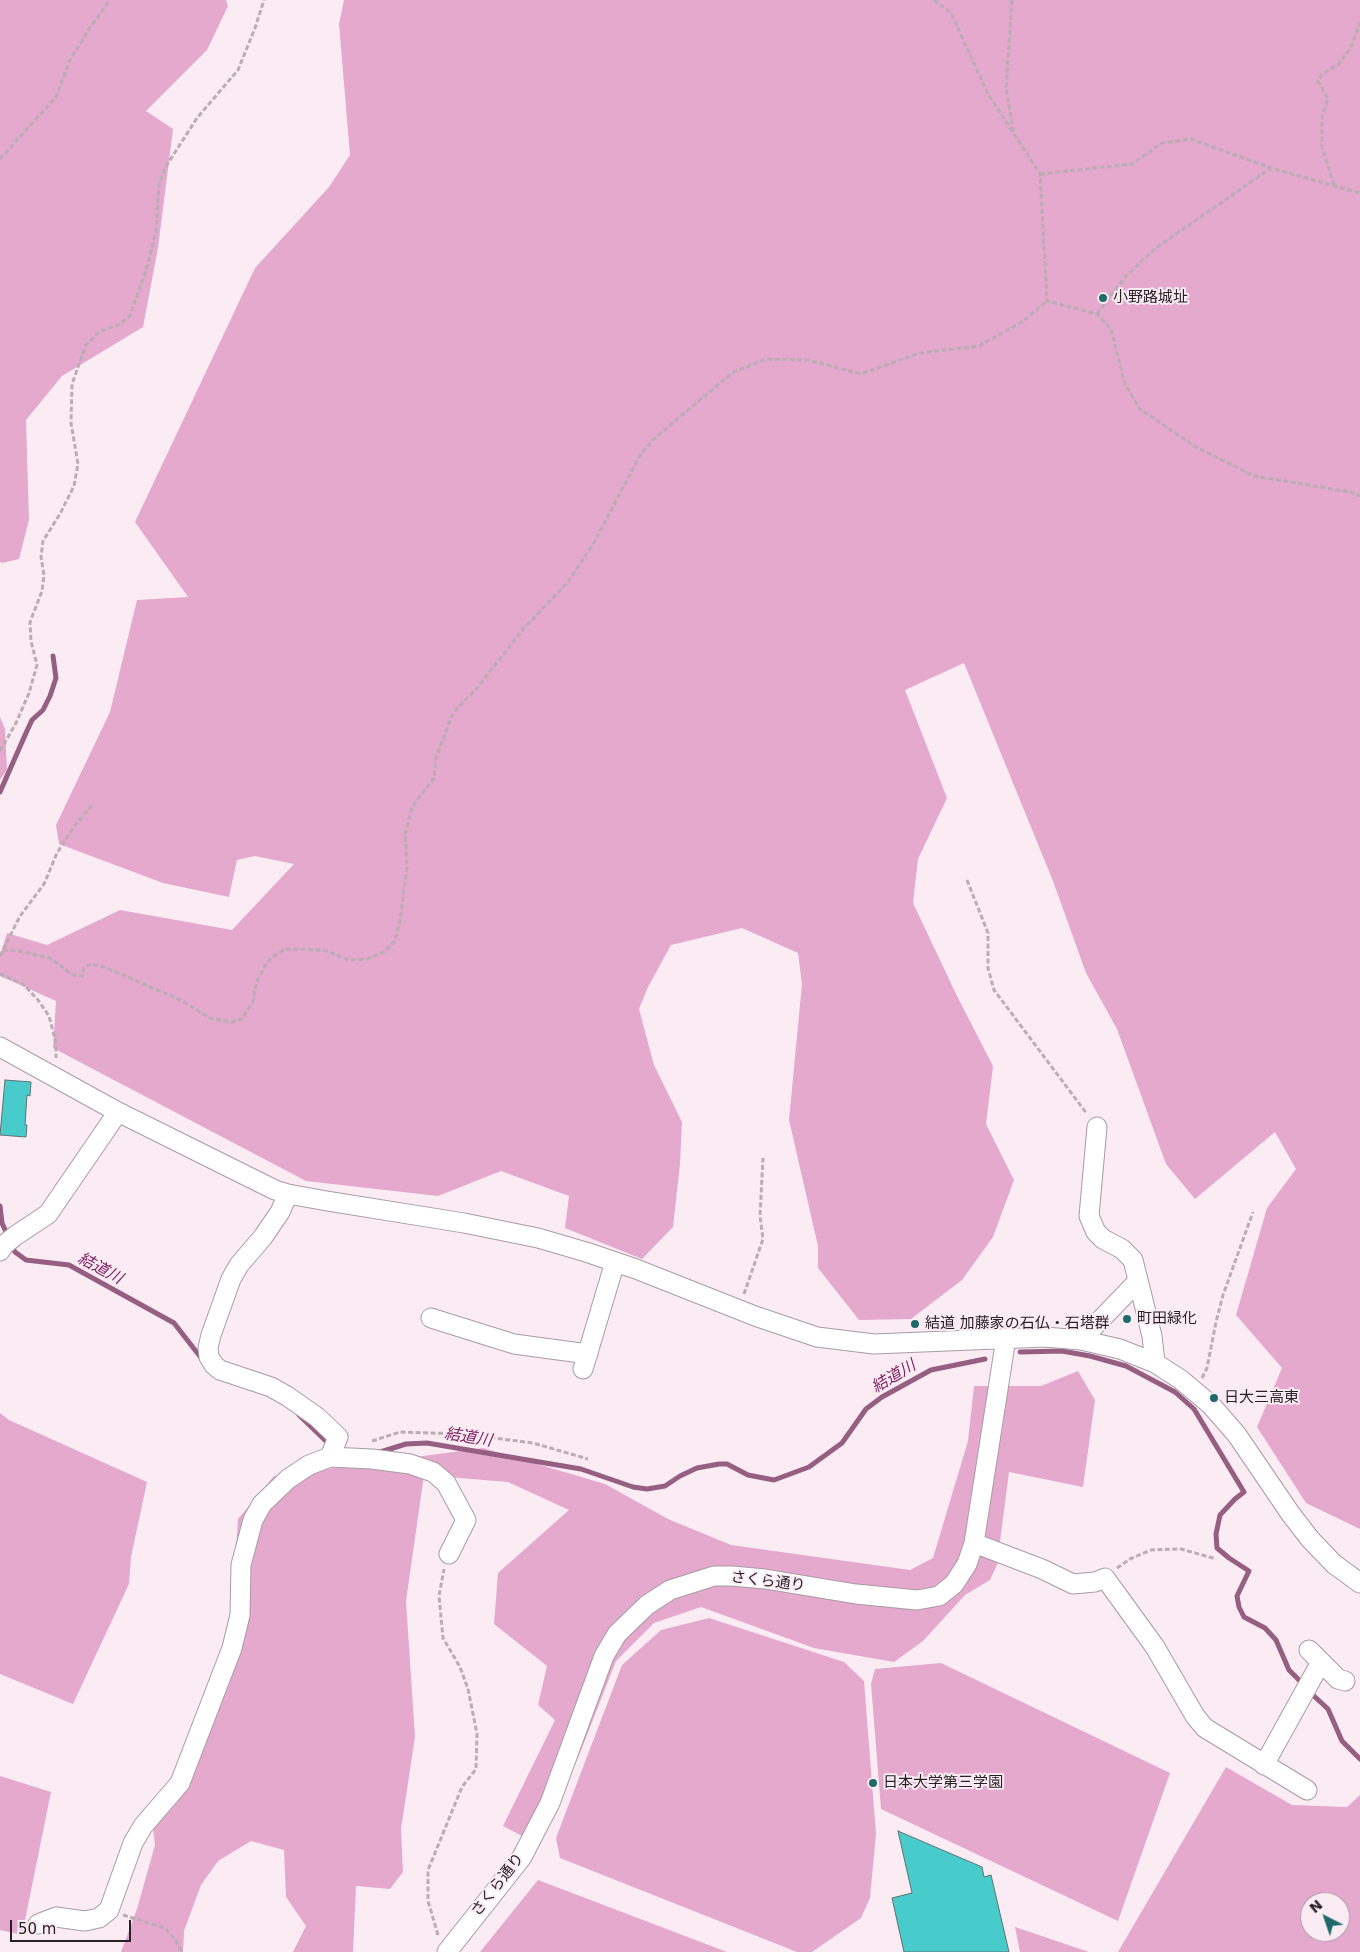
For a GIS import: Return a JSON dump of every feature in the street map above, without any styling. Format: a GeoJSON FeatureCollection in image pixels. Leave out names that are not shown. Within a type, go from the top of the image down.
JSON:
{"type":"FeatureCollection","features":[{"type":"Feature","properties":{"kind":"street"},"geometry":{"type":"LineString","coordinates":[[0,1048],[118,1112],[239,1173],[288,1194],[488,1227],[538,1238],[615,1262],[800,1332],[845,1342],[874,1344],[1045,1337],[1081,1340],[1120,1349],[1155,1363],[1195,1391],[1237,1435],[1310,1539],[1334,1564],[1360,1583]]}},
{"type":"Feature","properties":{"kind":"street"},"geometry":{"type":"LineString","coordinates":[[6,1244],[48,1214],[118,1112]]}},
{"type":"Feature","properties":{"kind":"street"},"geometry":{"type":"LineString","coordinates":[[1097,1127],[1088,1216],[1096,1232],[1103,1239],[1122,1248],[1132,1260],[1152,1336],[1155,1363]]}},
{"type":"Feature","properties":{"kind":"street"},"geometry":{"type":"LineString","coordinates":[[38,1924],[56,1917],[85,1921],[99,1918],[109,1910],[133,1842],[180,1783],[232,1648],[240,1616],[241,1565],[252,1520],[262,1504],[288,1479],[332,1450],[338,1437],[317,1417],[288,1396],[220,1370],[209,1357],[208,1348],[211,1336],[231,1279],[239,1265],[263,1237],[280,1212],[288,1194]]}},
{"type":"Feature","properties":{"kind":"street"},"geometry":{"type":"LineString","coordinates":[[432,1318],[514,1344],[586,1362],[615,1262]]}},
{"type":"Feature","properties":{"kind":"street"},"geometry":{"type":"LineString","coordinates":[[1081,1340],[1138,1281]]}},
{"type":"Feature","properties":{"kind":"street","name":"さくら通り"},"geometry":{"type":"LineString","coordinates":[[447,1951],[526,1851],[550,1803],[604,1656],[617,1634],[647,1605],[670,1590],[690,1582],[714,1576],[765,1579],[856,1594],[917,1600],[939,1596],[954,1584],[965,1568],[974,1543],[1006,1338]]}},
{"type":"Feature","properties":{"kind":"street"},"geometry":{"type":"LineString","coordinates":[[332,1450],[372,1459],[410,1464],[433,1472],[446,1483],[466,1520],[449,1554]]}},
{"type":"Feature","properties":{"kind":"street"},"geometry":{"type":"LineString","coordinates":[[974,1543],[1042,1569],[1073,1584],[1094,1582],[1105,1578],[1155,1647],[1205,1728],[1307,1790]]}},
{"type":"Feature","properties":{"kind":"street"},"geometry":{"type":"LineString","coordinates":[[1264,1765],[1315,1656],[1338,1679],[1345,1682]]}},
{"type":"Feature","properties":{"kind":"path"},"geometry":{"type":"LineString","coordinates":[[0,159],[56,97],[70,60],[110,0]]}},
{"type":"Feature","properties":{"kind":"path"},"geometry":{"type":"LineString","coordinates":[[0,751],[16,723],[29,693],[37,665],[30,641],[30,622],[42,591],[44,575],[41,557],[43,541],[60,514],[74,486],[78,464],[71,423],[72,384],[86,344],[99,332],[118,324],[130,316],[146,270],[156,232],[159,185],[165,168],[197,118],[238,70],[264,0]]}},
{"type":"Feature","properties":{"kind":"path"},"geometry":{"type":"LineString","coordinates":[[934,0],[951,13],[987,92],[1040,174],[1047,301]]}},
{"type":"Feature","properties":{"kind":"path"},"geometry":{"type":"LineString","coordinates":[[1012,0],[1006,88],[1014,134]]}},
{"type":"Feature","properties":{"kind":"path"},"geometry":{"type":"LineString","coordinates":[[1334,185],[1322,147],[1322,117],[1328,99],[1318,81],[1322,74],[1339,64],[1351,47],[1360,23]]}},
{"type":"Feature","properties":{"kind":"path"},"geometry":{"type":"LineString","coordinates":[[1040,174],[1132,164],[1162,143],[1191,139],[1272,168],[1360,193]]}},
{"type":"Feature","properties":{"kind":"path"},"geometry":{"type":"LineString","coordinates":[[1098,314],[1126,276],[1156,248],[1272,168]]}},
{"type":"Feature","properties":{"kind":"path"},"geometry":{"type":"LineString","coordinates":[[1047,301],[1098,314],[1111,328],[1124,384],[1140,409],[1196,447],[1254,476],[1351,492],[1360,496]]}},
{"type":"Feature","properties":{"kind":"path"},"geometry":{"type":"LineString","coordinates":[[3,950],[50,958],[73,975],[83,976],[84,968],[91,964],[104,967],[180,1000],[210,1018],[232,1022],[242,1019],[254,1001],[257,981],[264,967],[268,961],[284,949],[324,950],[349,960],[368,959],[385,951],[395,941],[400,920],[407,867],[405,835],[412,807],[434,778],[436,758],[453,713],[477,688],[524,628],[568,582],[595,541],[640,455],[656,436],[732,373],[766,359],[808,360],[861,374],[919,353],[979,346],[1022,322],[1047,301]]}},
{"type":"Feature","properties":{"kind":"path"},"geometry":{"type":"LineString","coordinates":[[0,956],[20,916],[44,884],[57,853],[73,828],[93,804]]}},
{"type":"Feature","properties":{"kind":"path"},"geometry":{"type":"LineString","coordinates":[[967,880],[988,933],[988,968],[994,990],[1097,1127]]}},
{"type":"Feature","properties":{"kind":"path"},"geometry":{"type":"LineString","coordinates":[[0,974],[23,984],[38,1000],[49,1016],[56,1043],[57,1078]]}},
{"type":"Feature","properties":{"kind":"path"},"geometry":{"type":"LineString","coordinates":[[739,1310],[763,1239],[760,1216],[763,1158]]}},
{"type":"Feature","properties":{"kind":"path"},"geometry":{"type":"LineString","coordinates":[[1195,1391],[1207,1368],[1223,1295],[1253,1212]]}},
{"type":"Feature","properties":{"kind":"path"},"geometry":{"type":"LineString","coordinates":[[365,1442],[400,1432],[463,1434],[533,1443],[588,1459]]}},
{"type":"Feature","properties":{"kind":"path"},"geometry":{"type":"LineString","coordinates":[[1105,1578],[1130,1559],[1152,1550],[1181,1549],[1216,1559]]}},
{"type":"Feature","properties":{"kind":"path"},"geometry":{"type":"LineString","coordinates":[[447,1951],[438,1936],[428,1901],[428,1870],[462,1787],[476,1769],[477,1734],[468,1689],[460,1667],[443,1638],[439,1596],[443,1572],[449,1554]]}},
{"type":"Feature","properties":{"kind":"path"},"geometry":{"type":"LineString","coordinates":[[109,1910],[165,1928],[175,1939],[182,1952]]}},
{"type":"Feature","properties":{"kind":"shaded area"},"geometry":{"type":"Polygon","coordinates":[[[0,0],[226,0],[228,6],[207,50],[146,111],[173,129],[158,248],[143,327],[62,376],[26,420],[29,520],[19,559],[2,563],[0,562],[0,0]]]}},
{"type":"Feature","properties":{"kind":"shaded area"},"geometry":{"type":"Polygon","coordinates":[[[344,0],[1360,0],[1360,1529],[1306,1503],[1257,1427],[1282,1368],[1236,1315],[1267,1208],[1296,1169],[1275,1132],[1195,1199],[1166,1164],[1117,1029],[1086,973],[1053,881],[964,663],[905,690],[947,798],[918,859],[913,903],[993,1066],[986,1124],[1014,1180],[993,1237],[962,1280],[911,1319],[859,1320],[818,1268],[818,1246],[789,1120],[802,984],[798,953],[742,928],[671,945],[648,987],[639,1009],[654,1065],[682,1122],[680,1164],[673,1227],[642,1259],[565,1228],[569,1196],[501,1171],[438,1196],[306,1181],[53,1048],[56,1001],[0,976],[0,956],[7,933],[47,945],[120,910],[232,930],[294,864],[255,856],[237,860],[229,897],[163,883],[59,844],[56,825],[110,712],[137,600],[188,597],[135,522],[255,268],[329,187],[350,155],[339,24],[344,0]]]}},
{"type":"Feature","properties":{"kind":"shaded area"},"geometry":{"type":"Polygon","coordinates":[[[0,717],[5,729],[7,770],[0,780],[0,717]]]}},
{"type":"Feature","properties":{"kind":"shaded area"},"geometry":{"type":"Polygon","coordinates":[[[1078,1371],[1095,1400],[1083,1487],[1009,1472],[997,1565],[990,1580],[965,1595],[923,1641],[894,1662],[814,1648],[701,1607],[654,1623],[616,1661],[580,1753],[539,1845],[503,1826],[555,1720],[538,1705],[547,1666],[494,1624],[498,1573],[569,1510],[508,1482],[424,1475],[406,1601],[415,1737],[401,1829],[403,1872],[390,1889],[356,1886],[353,1952],[293,1952],[306,1926],[286,1897],[284,1850],[251,1841],[218,1861],[201,1885],[184,1931],[183,1952],[121,1952],[137,1909],[155,1845],[151,1812],[188,1762],[232,1612],[238,1519],[274,1476],[483,1448],[605,1484],[668,1519],[731,1545],[910,1570],[933,1558],[968,1441],[974,1386],[1041,1386],[1078,1371]]]}},
{"type":"Feature","properties":{"kind":"shaded area"},"geometry":{"type":"Polygon","coordinates":[[[0,1413],[9,1420],[147,1482],[131,1557],[129,1584],[73,1704],[0,1674],[0,1413]]]}},
{"type":"Feature","properties":{"kind":"shaded area"},"geometry":{"type":"Polygon","coordinates":[[[709,1618],[844,1662],[864,1681],[876,1834],[870,1898],[861,1918],[812,1952],[797,1952],[560,1858],[556,1838],[622,1665],[661,1630],[709,1618]]]}},
{"type":"Feature","properties":{"kind":"shaded area"},"geometry":{"type":"Polygon","coordinates":[[[941,1663],[1170,1773],[1118,1921],[881,1809],[871,1684],[875,1669],[941,1663]]]}},
{"type":"Feature","properties":{"kind":"shaded area"},"geometry":{"type":"Polygon","coordinates":[[[1226,1767],[1292,1805],[1347,1807],[1360,1795],[1360,1952],[1118,1952],[1226,1767]]]}},
{"type":"Feature","properties":{"kind":"shaded area"},"geometry":{"type":"Polygon","coordinates":[[[0,1776],[51,1792],[22,1935],[0,1930],[0,1776]]]}},
{"type":"Feature","properties":{"kind":"shaded area"},"geometry":{"type":"Polygon","coordinates":[[[538,1880],[727,1952],[480,1952],[538,1880]]]}},
{"type":"Feature","properties":{"kind":"shaded area"},"geometry":{"type":"Polygon","coordinates":[[[1015,1927],[1089,1952],[1020,1952],[1015,1927]]]}},
{"type":"Feature","properties":{"kind":"building"},"geometry":{"type":"Polygon","coordinates":[[[5,1080],[31,1082],[30,1096],[27,1095],[26,1137],[0,1135],[5,1080]]]}},
{"type":"Feature","properties":{"kind":"building"},"geometry":{"type":"Polygon","coordinates":[[[898,1831],[982,1867],[984,1877],[991,1875],[1009,1952],[904,1952],[892,1898],[912,1893],[898,1831]]]}},
{"type":"Feature","properties":{"kind":"waterway"},"geometry":{"type":"LineString","coordinates":[[0,792],[32,720],[43,710],[50,696],[56,678],[53,656]]}},
{"type":"Feature","properties":{"kind":"waterway","name":"結道川"},"geometry":{"type":"LineString","coordinates":[[0,1206],[2,1223],[8,1236]]}},
{"type":"Feature","properties":{"kind":"waterway","name":"結道川"},"geometry":{"type":"LineString","coordinates":[[11,1244],[15,1252],[26,1260],[69,1265],[174,1323],[202,1359]]}},
{"type":"Feature","properties":{"kind":"waterway","name":"結道川"},"geometry":{"type":"LineString","coordinates":[[1020,1352],[1062,1351],[1090,1356],[1126,1366],[1175,1392],[1194,1409],[1244,1492],[1220,1515],[1216,1534],[1217,1548],[1249,1571],[1237,1596],[1239,1607],[1244,1617],[1265,1628],[1276,1640],[1289,1670],[1300,1681]]}},
{"type":"Feature","properties":{"kind":"waterway","name":"結道川"},"geometry":{"type":"LineString","coordinates":[[377,1453],[406,1444],[427,1443],[581,1469],[633,1487],[647,1489],[665,1486],[697,1468],[719,1464],[727,1464],[748,1475],[774,1480],[809,1467],[842,1443],[866,1409],[882,1397],[931,1370],[985,1359]]}},
{"type":"Feature","properties":{"kind":"waterway","name":"結道川"},"geometry":{"type":"LineString","coordinates":[[299,1415],[331,1446]]}},
{"type":"Feature","properties":{"kind":"waterway","name":"結道川"},"geometry":{"type":"LineString","coordinates":[[1314,1696],[1328,1709],[1342,1741],[1360,1759]]}},
{"type":"Feature","properties":{"kind":"place","name":"小野路城址"},"geometry":{"type":"Point","coordinates":[1103,298]}},
{"type":"Feature","properties":{"kind":"place","name":"町田緑化"},"geometry":{"type":"Point","coordinates":[1127,1319]}},
{"type":"Feature","properties":{"kind":"place","name":"結道 加藤家の石仏・石塔群"},"geometry":{"type":"Point","coordinates":[915,1324]}},
{"type":"Feature","properties":{"kind":"place","name":"日大三高東"},"geometry":{"type":"Point","coordinates":[1214,1398]}},
{"type":"Feature","properties":{"kind":"place","name":"日本大学第三学園"},"geometry":{"type":"Point","coordinates":[873,1783]}}]}
